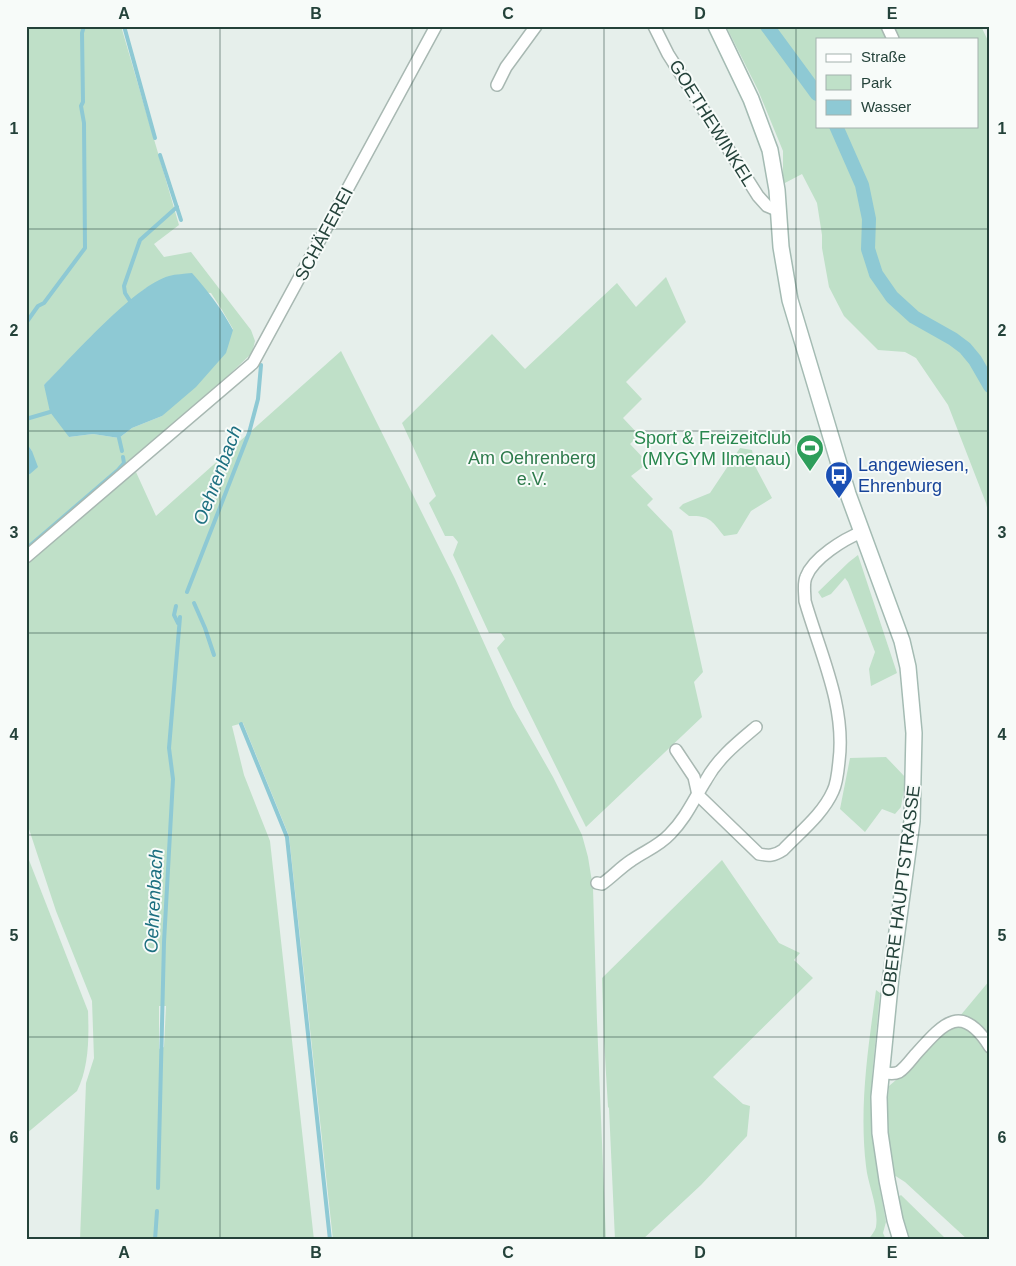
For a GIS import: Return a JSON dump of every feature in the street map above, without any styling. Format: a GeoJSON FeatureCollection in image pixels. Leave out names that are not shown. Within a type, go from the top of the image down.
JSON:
{"type":"FeatureCollection","features":[{"type":"Feature","properties":{"kind":"main road","name":"OBERE HAUPTSTRASSE"},"geometry":{"type":"LineString","coordinates":[[716,26],[751,98],[766,137],[774,165],[781,247],[790,300],[848,494],[902,641],[908,667],[914,733],[912,821],[891,976],[878,1097],[880,1133],[887,1180],[895,1220],[902,1240]]}},
{"type":"Feature","properties":{"kind":"street","name":"SCHÄFEREI"},"geometry":{"type":"LineString","coordinates":[[26,557],[253,363],[436,26]]}},
{"type":"Feature","properties":{"kind":"street"},"geometry":{"type":"LineString","coordinates":[[497,85],[506,67],[536,26]]}},
{"type":"Feature","properties":{"kind":"street","name":"GOETHEWINKEL"},"geometry":{"type":"LineString","coordinates":[[654,26],[668,54],[758,196],[767,206],[779,211]]}},
{"type":"Feature","properties":{"kind":"street"},"geometry":{"type":"LineString","coordinates":[[887,26],[893,38]]}},
{"type":"Feature","properties":{"kind":"street"},"geometry":{"type":"LineString","coordinates":[[676,750],[694,777],[698,795],[759,854],[768,856],[783,850],[827,803],[834,790],[838,770],[840,722],[835,697],[805,601],[804,585],[810,568],[843,541],[862,532]]}},
{"type":"Feature","properties":{"kind":"street"},"geometry":{"type":"LineString","coordinates":[[597,883],[602,884],[630,860],[657,846],[670,834],[688,813],[716,764],[756,727]]}},
{"type":"Feature","properties":{"kind":"street"},"geometry":{"type":"LineString","coordinates":[[880,1072],[892,1074],[899,1072],[927,1042],[947,1024],[956,1020],[974,1026],[990,1047]]}},
{"type":"Feature","properties":{"kind":"green space"},"geometry":{"type":"Polygon","coordinates":[[[26,26],[121,26],[179,225],[154,244],[164,257],[191,252],[251,330],[255,341],[252,353],[193,409],[26,549],[26,476],[30,474],[32,451],[26,442],[26,26]],[[146,288],[116,313],[44,385],[69,437],[93,434],[119,438],[132,428],[162,416],[233,329],[211,293],[146,288]]]}},
{"type":"Feature","properties":{"kind":"green space"},"geometry":{"type":"Polygon","coordinates":[[[726,26],[981,26],[990,45],[990,521],[986,503],[948,405],[916,358],[905,352],[878,350],[844,316],[829,287],[817,203],[802,174],[783,184],[783,151],[758,90],[726,26]]]}},
{"type":"Feature","properties":{"kind":"green space","name":"Am Oehrenberg e.V."},"geometry":{"type":"Polygon","coordinates":[[[666,277],[686,322],[626,382],[642,399],[623,418],[639,435],[630,444],[648,463],[631,476],[653,499],[647,505],[672,531],[703,672],[694,682],[702,717],[586,827],[497,648],[505,639],[501,633],[489,633],[453,555],[458,542],[453,536],[445,536],[429,503],[436,496],[402,423],[492,334],[525,369],[617,283],[636,307],[666,277]]]}},
{"type":"Feature","properties":{"kind":"green space"},"geometry":{"type":"Polygon","coordinates":[[[341,351],[455,579],[513,707],[553,777],[582,835],[593,888],[606,1240],[333,1240],[289,836],[243,723],[232,726],[244,775],[270,841],[314,1240],[80,1240],[86,1083],[94,1058],[92,1001],[56,911],[26,820],[26,562],[113,487],[136,472],[156,516],[341,351]],[[159,1006],[159,1049],[164,1047],[166,1006],[159,1006]]]}},
{"type":"Feature","properties":{"kind":"green space"},"geometry":{"type":"Polygon","coordinates":[[[740,448],[752,450],[755,466],[772,498],[751,511],[737,534],[724,536],[710,520],[689,516],[679,508],[683,504],[710,493],[740,448]]]}},
{"type":"Feature","properties":{"kind":"green space"},"geometry":{"type":"Polygon","coordinates":[[[858,555],[897,673],[871,686],[869,669],[875,652],[848,582],[845,578],[831,594],[822,598],[818,592],[858,555]]]}},
{"type":"Feature","properties":{"kind":"green space"},"geometry":{"type":"Polygon","coordinates":[[[886,757],[906,778],[901,807],[895,814],[882,809],[865,832],[840,809],[850,758],[886,757]]]}},
{"type":"Feature","properties":{"kind":"green space"},"geometry":{"type":"Polygon","coordinates":[[[27,855],[88,1011],[88,1032],[86,1062],[77,1091],[26,1134],[27,855]]]}},
{"type":"Feature","properties":{"kind":"green space"},"geometry":{"type":"Polygon","coordinates":[[[722,860],[779,943],[800,953],[794,960],[813,978],[713,1077],[743,1104],[750,1106],[747,1136],[701,1185],[642,1240],[615,1240],[602,978],[722,860]]]}},
{"type":"Feature","properties":{"kind":"green space"},"geometry":{"type":"Polygon","coordinates":[[[990,980],[990,1042],[960,1016],[990,980]]]}},
{"type":"Feature","properties":{"kind":"green space"},"geometry":{"type":"Polygon","coordinates":[[[876,990],[880,993],[872,1077],[871,1120],[886,1222],[883,1233],[886,1240],[868,1240],[873,1234],[877,1219],[867,1174],[863,1122],[865,1078],[876,990]]]}},
{"type":"Feature","properties":{"kind":"green space"},"geometry":{"type":"Polygon","coordinates":[[[957,1026],[973,1033],[990,1056],[990,1240],[968,1240],[905,1182],[894,1175],[890,1154],[887,1124],[889,1086],[938,1037],[957,1026]]]}},
{"type":"Feature","properties":{"kind":"green space"},"geometry":{"type":"Polygon","coordinates":[[[901,1195],[947,1240],[910,1240],[897,1198],[901,1195]]]}},
{"type":"Feature","properties":{"kind":"water"},"geometry":{"type":"Polygon","coordinates":[[[192,273],[214,300],[233,330],[226,353],[196,387],[162,416],[132,428],[119,438],[93,434],[69,437],[50,412],[44,385],[86,341],[139,293],[155,282],[169,276],[192,273]]]}},
{"type":"Feature","properties":{"kind":"water"},"geometry":{"type":"Polygon","coordinates":[[[26,442],[32,451],[38,467],[26,476],[26,442]]]}},
{"type":"Feature","properties":{"kind":"waterway"},"geometry":{"type":"LineString","coordinates":[[26,323],[38,306],[44,303],[85,248],[84,123],[81,106],[83,102],[82,33],[84,26]]}},
{"type":"Feature","properties":{"kind":"waterway","name":"Oehrenbach"},"geometry":{"type":"LineString","coordinates":[[124,26],[155,138]]}},
{"type":"Feature","properties":{"kind":"waterway"},"geometry":{"type":"LineString","coordinates":[[767,26],[816,93]]}},
{"type":"Feature","properties":{"kind":"waterway"},"geometry":{"type":"LineString","coordinates":[[837,128],[862,185],[869,219],[868,249],[876,274],[892,297],[914,317],[965,348],[975,360],[990,386]]}},
{"type":"Feature","properties":{"kind":"waterway","name":"Oehrenbach"},"geometry":{"type":"LineString","coordinates":[[160,155],[181,220]]}},
{"type":"Feature","properties":{"kind":"waterway"},"geometry":{"type":"LineString","coordinates":[[130,301],[125,293],[124,286],[140,240],[177,207]]}},
{"type":"Feature","properties":{"kind":"waterway","name":"Oehrenbach"},"geometry":{"type":"LineString","coordinates":[[187,592],[249,433],[258,399],[261,365]]}},
{"type":"Feature","properties":{"kind":"waterway"},"geometry":{"type":"LineString","coordinates":[[26,419],[50,412]]}},
{"type":"Feature","properties":{"kind":"waterway"},"geometry":{"type":"LineString","coordinates":[[119,438],[122,451]]}},
{"type":"Feature","properties":{"kind":"waterway"},"geometry":{"type":"LineString","coordinates":[[26,549],[118,470],[124,463],[123,457]]}},
{"type":"Feature","properties":{"kind":"waterway"},"geometry":{"type":"LineString","coordinates":[[194,603],[214,655]]}},
{"type":"Feature","properties":{"kind":"waterway"},"geometry":{"type":"LineString","coordinates":[[176,606],[174,615],[178,623]]}},
{"type":"Feature","properties":{"kind":"waterway","name":"Oehrenbach"},"geometry":{"type":"LineString","coordinates":[[158,1188],[164,942],[173,779],[169,748],[180,617]]}},
{"type":"Feature","properties":{"kind":"waterway"},"geometry":{"type":"LineString","coordinates":[[241,724],[287,837],[330,1240]]}},
{"type":"Feature","properties":{"kind":"waterway","name":"Oehrenbach"},"geometry":{"type":"LineString","coordinates":[[155,1240],[157,1211]]}},
{"type":"Feature","properties":{"kind":"place","name":"Sport & Freizeitclub (MYGYM Ilmenau)"},"geometry":{"type":"Point","coordinates":[810,472]}},
{"type":"Feature","properties":{"kind":"place","name":"Langewiesen, Ehrenburg"},"geometry":{"type":"Point","coordinates":[839,499]}}]}
